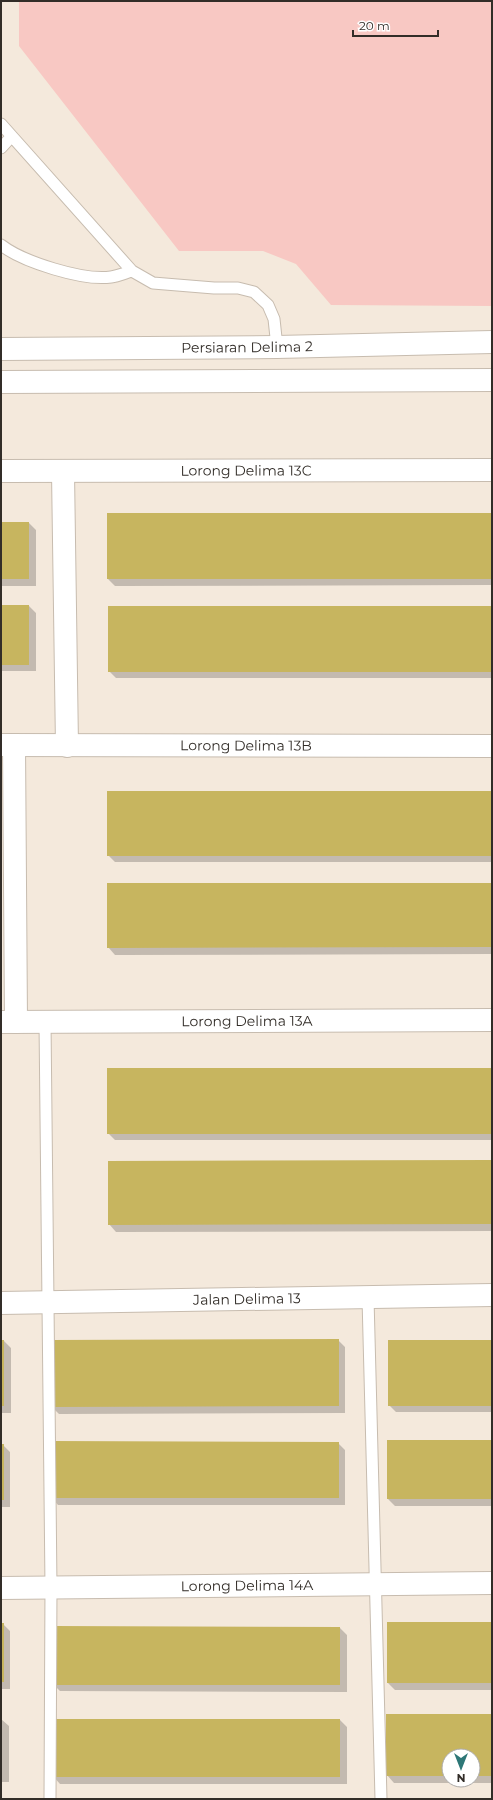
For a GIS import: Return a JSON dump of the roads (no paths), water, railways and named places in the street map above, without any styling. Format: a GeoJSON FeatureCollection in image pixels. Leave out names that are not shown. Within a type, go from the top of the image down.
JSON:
{"type":"FeatureCollection","features":[{"type":"Feature","properties":{"kind":"street","name":"Persiaran Delima 2"},"geometry":{"type":"LineString","coordinates":[[1,349],[277,347],[492,342]]}},
{"type":"Feature","properties":{"kind":"street"},"geometry":{"type":"LineString","coordinates":[[1,382],[492,380]]}},
{"type":"Feature","properties":{"kind":"street","name":"Lorong Delima 13C"},"geometry":{"type":"LineString","coordinates":[[1,471],[492,470]]}},
{"type":"Feature","properties":{"kind":"street"},"geometry":{"type":"LineString","coordinates":[[63,472],[67,746]]}},
{"type":"Feature","properties":{"kind":"street"},"geometry":{"type":"LineString","coordinates":[[8,745],[8,1022]]}},
{"type":"Feature","properties":{"kind":"street","name":"Lorong Delima 13B"},"geometry":{"type":"LineString","coordinates":[[8,745],[492,746]]}},
{"type":"Feature","properties":{"kind":"street","name":"Lorong Delima 13A"},"geometry":{"type":"LineString","coordinates":[[8,1022],[492,1020]]}},
{"type":"Feature","properties":{"kind":"street","name":"Jalan Delima 13"},"geometry":{"type":"LineString","coordinates":[[1,1303],[492,1295]]}},
{"type":"Feature","properties":{"kind":"street","name":"Lorong Delima 14A"},"geometry":{"type":"LineString","coordinates":[[1,1588],[492,1583]]}},
{"type":"Feature","properties":{"kind":"lane"},"geometry":{"type":"LineString","coordinates":[[1,124],[132,271],[153,282],[214,288],[238,288],[254,292],[268,304],[274,319],[277,347]]}},
{"type":"Feature","properties":{"kind":"lane"},"geometry":{"type":"LineString","coordinates":[[1,148],[11,137]]}},
{"type":"Feature","properties":{"kind":"lane"},"geometry":{"type":"LineString","coordinates":[[1,245],[9,251],[35,262],[70,274],[110,277],[132,271]]}},
{"type":"Feature","properties":{"kind":"lane"},"geometry":{"type":"LineString","coordinates":[[45,1022],[51,1587],[50,1799]]}},
{"type":"Feature","properties":{"kind":"lane"},"geometry":{"type":"LineString","coordinates":[[368,1298],[380,1799]]}}]}
